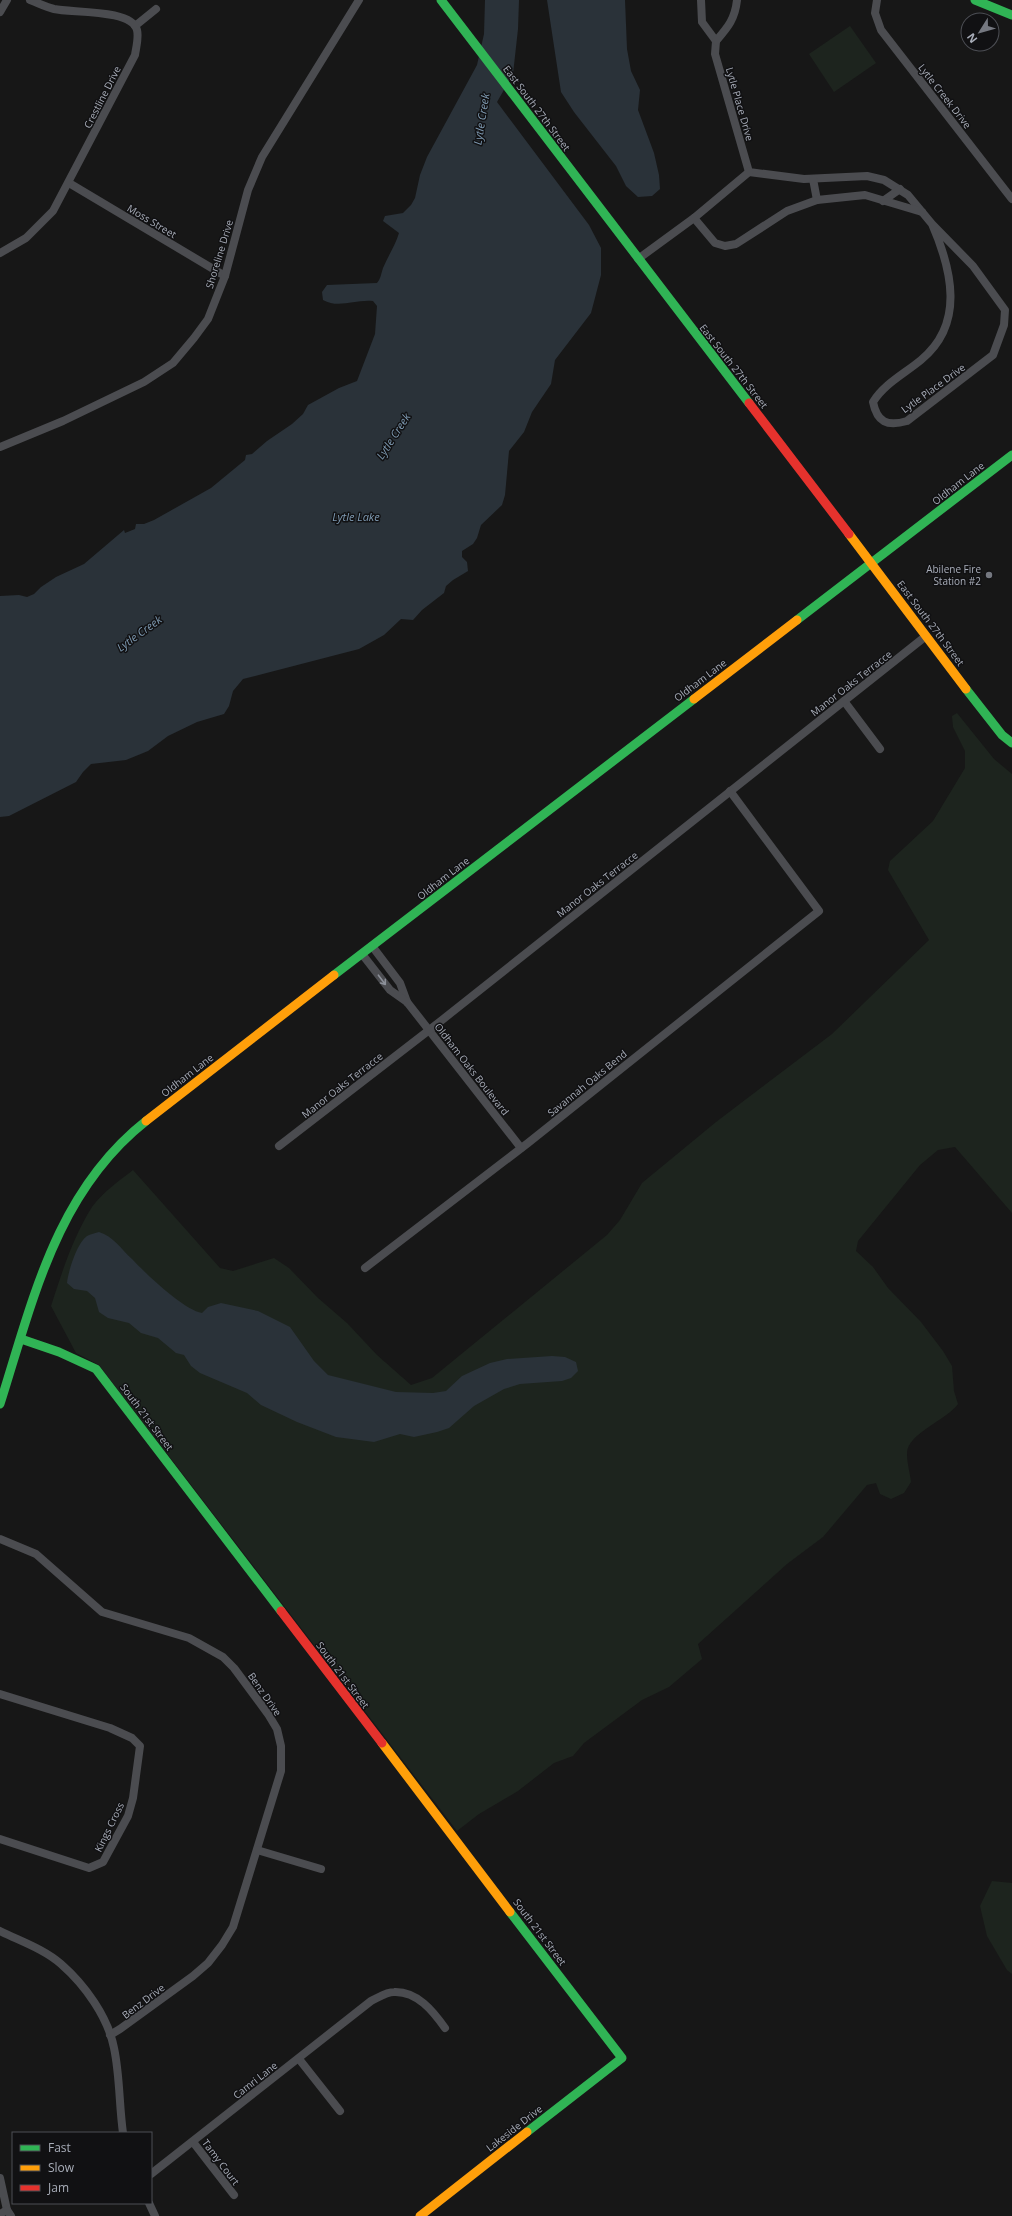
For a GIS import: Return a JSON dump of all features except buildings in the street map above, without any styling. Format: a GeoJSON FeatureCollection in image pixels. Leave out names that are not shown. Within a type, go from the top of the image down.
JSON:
{"type":"FeatureCollection","features":[{"type":"Feature","properties":{"kind":"main road","name":"East South 27th Street"},"geometry":{"type":"LineString","coordinates":[[441,0],[1002,735],[1012,743]]}},
{"type":"Feature","properties":{"kind":"main road"},"geometry":{"type":"LineString","coordinates":[[976,0],[1012,15]]}},
{"type":"Feature","properties":{"kind":"main road","name":"Oldham Lane"},"geometry":{"type":"LineString","coordinates":[[0,1404],[52,1248],[83,1189],[105,1158],[136,1128],[1012,455]]}},
{"type":"Feature","properties":{"kind":"main road","name":"South 21st Street"},"geometry":{"type":"LineString","coordinates":[[21,1339],[59,1352],[96,1369],[622,2058]]}},
{"type":"Feature","properties":{"kind":"main road","name":"Lakeside Drive"},"geometry":{"type":"LineString","coordinates":[[420,2216],[622,2058]]}},
{"type":"Feature","properties":{"kind":"street"},"geometry":{"type":"LineString","coordinates":[[0,12],[6,0]]}},
{"type":"Feature","properties":{"kind":"street"},"geometry":{"type":"LineString","coordinates":[[30,0],[53,9],[110,14],[132,22],[135,26],[156,9]]}},
{"type":"Feature","properties":{"kind":"street","name":"Shoreline Drive"},"geometry":{"type":"LineString","coordinates":[[0,448],[63,421],[144,382],[173,363],[208,319],[225,276],[248,190],[262,157],[360,0]]}},
{"type":"Feature","properties":{"kind":"street"},"geometry":{"type":"LineString","coordinates":[[701,0],[702,22],[716,41],[732,22],[736,13],[737,0]]}},
{"type":"Feature","properties":{"kind":"street","name":"Lytle Creek Drive"},"geometry":{"type":"LineString","coordinates":[[876,0],[875,13],[881,30],[1012,199]]}},
{"type":"Feature","properties":{"kind":"street","name":"Crestline Drive"},"geometry":{"type":"LineString","coordinates":[[0,253],[26,238],[53,211],[135,55],[137,30],[135,26]]}},
{"type":"Feature","properties":{"kind":"street","name":"Lytle Place Drive"},"geometry":{"type":"LineString","coordinates":[[716,41],[715,54],[749,172],[812,179],[867,176],[884,180],[900,188],[932,224],[973,266],[1005,310],[1004,325],[993,355],[907,421],[896,424],[884,422],[876,414],[872,402],[879,392],[932,350],[943,334],[948,316],[950,276],[945,253],[932,224]]}},
{"type":"Feature","properties":{"kind":"street"},"geometry":{"type":"LineString","coordinates":[[638,259],[694,218],[749,172]]}},
{"type":"Feature","properties":{"kind":"street"},"geometry":{"type":"LineString","coordinates":[[812,179],[817,200]]}},
{"type":"Feature","properties":{"kind":"street","name":"Moss Street"},"geometry":{"type":"LineString","coordinates":[[69,183],[225,276]]}},
{"type":"Feature","properties":{"kind":"street"},"geometry":{"type":"LineString","coordinates":[[883,201],[900,188]]}},
{"type":"Feature","properties":{"kind":"street"},"geometry":{"type":"LineString","coordinates":[[694,218],[715,243],[725,246],[736,244],[787,211],[817,200],[865,195],[922,212]]}},
{"type":"Feature","properties":{"kind":"street","name":"Manor Oaks Terracce"},"geometry":{"type":"LineString","coordinates":[[279,1146],[429,1030],[926,636]]}},
{"type":"Feature","properties":{"kind":"street"},"geometry":{"type":"LineString","coordinates":[[844,701],[880,749]]}},
{"type":"Feature","properties":{"kind":"street","name":"Savannah Oaks Bend"},"geometry":{"type":"LineString","coordinates":[[365,1268],[521,1148],[819,911],[730,791]]}},
{"type":"Feature","properties":{"kind":"street","name":"Oldham Oaks Boulevard"},"geometry":{"type":"LineString","coordinates":[[372,946],[400,983],[406,1002]]}},
{"type":"Feature","properties":{"kind":"street","name":"Oldham Oaks Boulevard"},"geometry":{"type":"LineString","coordinates":[[362,954],[390,990],[406,1002],[429,1030],[521,1148]]}},
{"type":"Feature","properties":{"kind":"street","name":"Benz Drive"},"geometry":{"type":"LineString","coordinates":[[0,1539],[36,1554],[102,1612],[190,1638],[223,1657],[234,1668],[268,1714],[277,1729],[281,1746],[281,1771],[233,1927],[208,1963],[120,2030],[110,2035]]}},
{"type":"Feature","properties":{"kind":"street","name":"Kings Cross"},"geometry":{"type":"LineString","coordinates":[[0,1694],[110,1728],[132,1738],[140,1746],[132,1804],[128,1816],[103,1862],[89,1868],[0,1839]]}},
{"type":"Feature","properties":{"kind":"street"},"geometry":{"type":"LineString","coordinates":[[257,1850],[320,1869]]}},
{"type":"Feature","properties":{"kind":"street"},"geometry":{"type":"LineString","coordinates":[[0,1930],[40,1950],[61,1964],[92,1999],[104,2018],[114,2047],[123,2132]]}},
{"type":"Feature","properties":{"kind":"street","name":"Camri Lane"},"geometry":{"type":"LineString","coordinates":[[152,2173],[371,2001],[393,1992],[405,1993],[432,2009],[445,2028]]}},
{"type":"Feature","properties":{"kind":"street"},"geometry":{"type":"LineString","coordinates":[[299,2059],[340,2111]]}},
{"type":"Feature","properties":{"kind":"street","name":"Tamy Court"},"geometry":{"type":"LineString","coordinates":[[193,2142],[234,2195]]}},
{"type":"Feature","properties":{"kind":"street"},"geometry":{"type":"LineString","coordinates":[[0,2178],[6,2213]]}},
{"type":"Feature","properties":{"kind":"street"},"geometry":{"type":"LineString","coordinates":[[149,2204],[155,2216]]}},
{"type":"Feature","properties":{"kind":"shaded area"},"geometry":{"type":"Polygon","coordinates":[[[850,26],[876,63],[834,92],[809,54],[850,26]]]}},
{"type":"Feature","properties":{"kind":"shaded area"},"geometry":{"type":"Polygon","coordinates":[[[957,713],[994,759],[1012,774],[1012,1213],[955,1147],[938,1150],[920,1165],[858,1241],[856,1251],[873,1267],[888,1288],[921,1322],[943,1351],[952,1366],[954,1391],[958,1404],[953,1410],[913,1440],[908,1447],[907,1457],[911,1482],[904,1493],[891,1499],[880,1494],[876,1483],[867,1485],[823,1537],[787,1564],[698,1644],[702,1659],[669,1687],[642,1700],[584,1743],[573,1756],[554,1763],[518,1791],[479,1814],[457,1831],[99,1365],[76,1353],[51,1306],[79,1230],[92,1207],[101,1196],[133,1170],[220,1268],[233,1271],[274,1258],[289,1268],[318,1298],[347,1323],[377,1355],[411,1385],[432,1378],[607,1235],[620,1220],[642,1183],[716,1122],[832,1034],[929,940],[888,870],[890,861],[933,821],[965,768],[965,751],[953,727],[952,716],[957,713]]]}},
{"type":"Feature","properties":{"kind":"shaded area"},"geometry":{"type":"Polygon","coordinates":[[[992,1881],[1012,1883],[1012,1974],[1007,1970],[987,1936],[980,1906],[992,1881]]]}},
{"type":"Feature","properties":{"kind":"water","name":"Lytle Lake"},"geometry":{"type":"Polygon","coordinates":[[[485,0],[519,0],[518,29],[513,74],[497,102],[589,225],[601,248],[601,275],[591,313],[555,360],[551,384],[532,412],[524,432],[509,451],[505,495],[502,505],[481,525],[477,538],[473,544],[462,551],[462,557],[467,562],[468,571],[446,586],[444,593],[422,610],[413,620],[401,619],[384,635],[359,649],[243,679],[233,691],[229,706],[224,714],[197,722],[168,736],[148,751],[126,760],[91,764],[76,782],[9,816],[0,817],[0,596],[19,595],[27,597],[34,594],[41,587],[56,577],[84,564],[124,530],[125,533],[135,529],[136,524],[144,524],[154,520],[211,488],[245,460],[246,455],[252,454],[267,441],[292,424],[303,414],[308,405],[339,388],[357,381],[375,334],[377,306],[373,301],[360,301],[341,304],[329,303],[323,300],[322,292],[327,285],[377,283],[399,233],[383,221],[385,216],[403,213],[411,205],[415,198],[420,175],[427,157],[477,65],[484,34],[485,0]]]}},
{"type":"Feature","properties":{"kind":"water"},"geometry":{"type":"Polygon","coordinates":[[[547,0],[625,0],[627,49],[631,71],[640,90],[638,110],[654,153],[659,175],[660,189],[652,196],[638,197],[626,186],[616,166],[574,112],[561,92],[547,0]]]}},
{"type":"Feature","properties":{"kind":"water"},"geometry":{"type":"Polygon","coordinates":[[[99,1232],[109,1236],[146,1273],[176,1299],[194,1310],[202,1313],[208,1307],[221,1303],[258,1311],[290,1327],[314,1361],[328,1375],[396,1392],[433,1393],[446,1391],[462,1376],[490,1363],[507,1359],[552,1356],[565,1357],[576,1362],[578,1371],[571,1378],[562,1381],[520,1384],[504,1389],[474,1406],[449,1428],[437,1432],[414,1437],[400,1434],[374,1442],[336,1437],[297,1422],[261,1405],[247,1393],[200,1373],[191,1366],[184,1355],[176,1353],[158,1338],[141,1333],[129,1323],[108,1318],[99,1312],[95,1298],[87,1291],[74,1289],[67,1283],[71,1265],[83,1240],[91,1234],[99,1232]]]}},
{"type":"Feature","properties":{"kind":"traffic: fast"},"geometry":{"type":"LineString","coordinates":[[441,0],[749,403]]}},
{"type":"Feature","properties":{"kind":"traffic: fast"},"geometry":{"type":"LineString","coordinates":[[975,0],[1012,15]]}},
{"type":"Feature","properties":{"kind":"traffic: fast"},"geometry":{"type":"LineString","coordinates":[[797,620],[1012,455]]}},
{"type":"Feature","properties":{"kind":"traffic: fast"},"geometry":{"type":"LineString","coordinates":[[966,689],[1002,735],[1012,743]]}},
{"type":"Feature","properties":{"kind":"traffic: fast"},"geometry":{"type":"LineString","coordinates":[[334,975],[694,699]]}},
{"type":"Feature","properties":{"kind":"traffic: fast"},"geometry":{"type":"LineString","coordinates":[[0,1404],[37,1287],[69,1214],[90,1181],[115,1149],[146,1121]]}},
{"type":"Feature","properties":{"kind":"traffic: fast"},"geometry":{"type":"LineString","coordinates":[[21,1339],[59,1352],[96,1369],[281,1611]]}},
{"type":"Feature","properties":{"kind":"traffic: fast"},"geometry":{"type":"LineString","coordinates":[[510,1912],[622,2058],[527,2132]]}},
{"type":"Feature","properties":{"kind":"traffic: slow"},"geometry":{"type":"LineString","coordinates":[[849,534],[966,689]]}},
{"type":"Feature","properties":{"kind":"traffic: slow"},"geometry":{"type":"LineString","coordinates":[[694,699],[797,620]]}},
{"type":"Feature","properties":{"kind":"traffic: slow"},"geometry":{"type":"LineString","coordinates":[[146,1121],[334,975]]}},
{"type":"Feature","properties":{"kind":"traffic: slow"},"geometry":{"type":"LineString","coordinates":[[382,1743],[510,1912]]}},
{"type":"Feature","properties":{"kind":"traffic: slow"},"geometry":{"type":"LineString","coordinates":[[420,2216],[527,2132]]}},
{"type":"Feature","properties":{"kind":"traffic: jam"},"geometry":{"type":"LineString","coordinates":[[749,403],[849,534]]}},
{"type":"Feature","properties":{"kind":"traffic: jam"},"geometry":{"type":"LineString","coordinates":[[281,1611],[382,1743]]}},
{"type":"Feature","properties":{"kind":"place","name":"Abilene Fire Station #2"},"geometry":{"type":"Point","coordinates":[989,575]}},
{"type":"Feature","properties":{"kind":"water label","name":"Lytle Creek"},"geometry":{"type":"Point","coordinates":[481,119]}},
{"type":"Feature","properties":{"kind":"water label","name":"Lytle Creek"},"geometry":{"type":"Point","coordinates":[393,436]}},
{"type":"Feature","properties":{"kind":"water label","name":"Lytle Creek"},"geometry":{"type":"Point","coordinates":[139,633]}}]}
